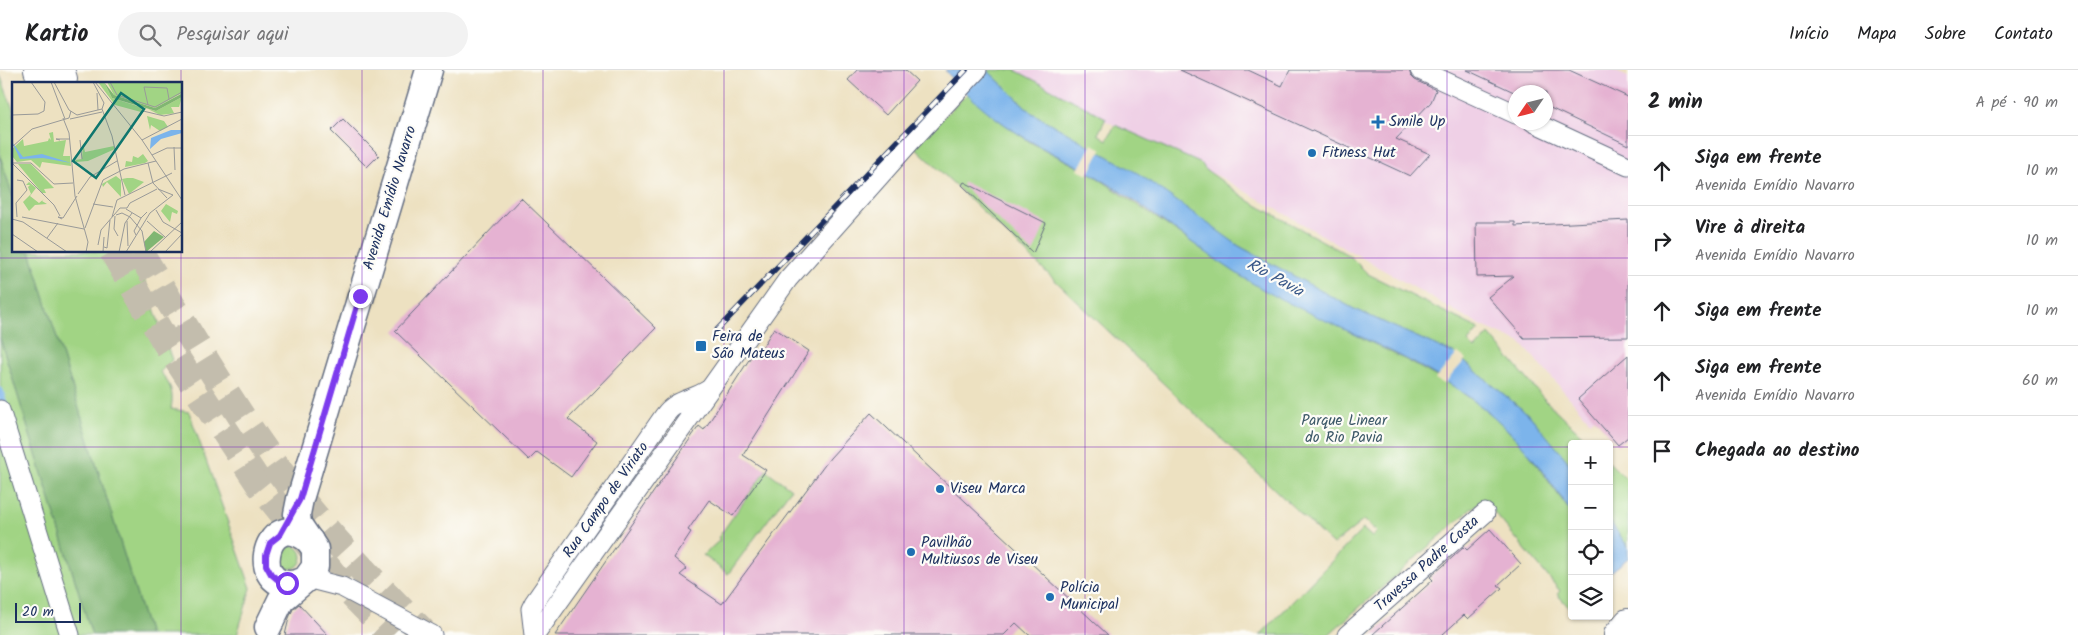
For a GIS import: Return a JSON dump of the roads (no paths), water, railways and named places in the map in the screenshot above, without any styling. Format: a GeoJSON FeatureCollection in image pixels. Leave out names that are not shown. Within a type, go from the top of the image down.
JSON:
{"type":"FeatureCollection","features":[{"type":"Feature","properties":{"kind":"main road"},"geometry":{"type":"LineString","coordinates":[[38,70],[55,78]]}},
{"type":"Feature","properties":{"kind":"main road","name":"Avenida Emídio Navarro"},"geometry":{"type":"LineString","coordinates":[[300,499],[430,70]]}},
{"type":"Feature","properties":{"kind":"main road"},"geometry":{"type":"LineString","coordinates":[[280,535],[300,499]]}},
{"type":"Feature","properties":{"kind":"main road"},"geometry":{"type":"LineString","coordinates":[[267,631],[281,600],[305,579],[315,566],[313,548],[298,524],[297,514],[300,499]]}},
{"type":"Feature","properties":{"kind":"main road"},"geometry":{"type":"LineString","coordinates":[[305,579],[287,583],[278,580],[271,574],[266,565],[266,555],[270,543],[280,535],[289,532],[297,533],[313,548]]}},
{"type":"Feature","properties":{"kind":"main road"},"geometry":{"type":"LineString","coordinates":[[267,631],[272,594],[271,574]]}},
{"type":"Feature","properties":{"kind":"street","name":"Rua Campo de Viriato"},"geometry":{"type":"LineString","coordinates":[[535,635],[531,608],[664,416],[676,403],[692,399],[711,387],[788,280],[910,142],[977,70]]}},
{"type":"Feature","properties":{"kind":"street"},"geometry":{"type":"LineString","coordinates":[[1420,70],[1508,110]]}},
{"type":"Feature","properties":{"kind":"street"},"geometry":{"type":"LineString","coordinates":[[1550,130],[1628,166]]}},
{"type":"Feature","properties":{"kind":"street"},"geometry":{"type":"LineString","coordinates":[[0,410],[70,635]]}},
{"type":"Feature","properties":{"kind":"street","name":"Travessa Padre Costa"},"geometry":{"type":"LineString","coordinates":[[1347,635],[1485,513]]}},
{"type":"Feature","properties":{"kind":"street"},"geometry":{"type":"LineString","coordinates":[[313,548],[326,570],[342,587]]}},
{"type":"Feature","properties":{"kind":"street"},"geometry":{"type":"LineString","coordinates":[[305,579],[342,587],[432,635]]}},
{"type":"Feature","properties":{"kind":"water","name":"Rio Pavia"},"geometry":{"type":"Polygon","coordinates":[[[945,70],[987,70],[1032,113],[1139,174],[1239,246],[1356,310],[1455,354],[1530,416],[1568,462],[1568,508],[1526,450],[1505,427],[1468,396],[1411,362],[1291,304],[1240,276],[1115,188],[1009,127],[974,100],[945,70]]]}},
{"type":"Feature","properties":{"kind":"water"},"geometry":{"type":"Polygon","coordinates":[[[1613,526],[1628,547],[1628,558],[1613,570],[1613,526]]]}},
{"type":"Feature","properties":{"kind":"waterway"},"geometry":{"type":"LineString","coordinates":[[0,391],[6,410]]}},
{"type":"Feature","properties":{"kind":"tunnel"},"geometry":{"type":"LineString","coordinates":[[114,252],[165,341],[260,485],[335,577],[392,635]]}},
{"type":"Feature","properties":{"kind":"tunnel"},"geometry":{"type":"LineString","coordinates":[[140,252],[223,389],[277,468],[311,512],[347,553],[423,632]]}},
{"type":"Feature","properties":{"kind":"railway"},"geometry":{"type":"LineString","coordinates":[[717,330],[966,70]]}},
{"type":"Feature","properties":{"kind":"place","name":"Smile Up"},"geometry":{"type":"Point","coordinates":[1378,122]}},
{"type":"Feature","properties":{"kind":"place","name":"Fitness Hut"},"geometry":{"type":"Point","coordinates":[1312,153]}},
{"type":"Feature","properties":{"kind":"place","name":"Feira de São Mateus"},"geometry":{"type":"Point","coordinates":[701,346]}},
{"type":"Feature","properties":{"kind":"place","name":"Viseu Marca"},"geometry":{"type":"Point","coordinates":[940,489]}},
{"type":"Feature","properties":{"kind":"place","name":"Pavilhão Multiusos de Viseu"},"geometry":{"type":"Point","coordinates":[911,552]}},
{"type":"Feature","properties":{"kind":"place","name":"Polícia Municipal"},"geometry":{"type":"Point","coordinates":[1050,597]}},
{"type":"Feature","properties":{"kind":"park label","name":"Parque Linear do Rio Pavia"},"geometry":{"type":"Point","coordinates":[1344,430]}}]}
